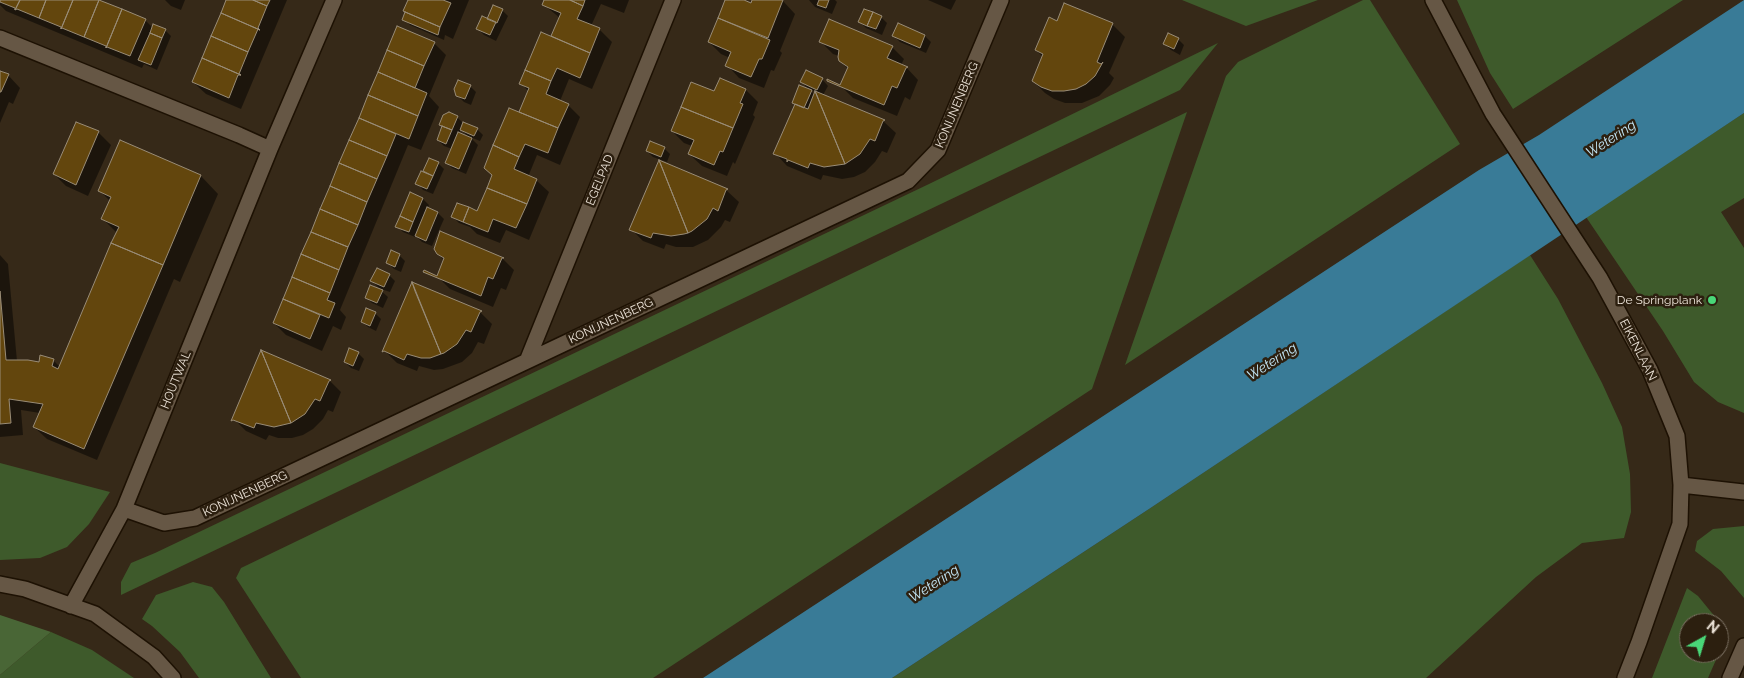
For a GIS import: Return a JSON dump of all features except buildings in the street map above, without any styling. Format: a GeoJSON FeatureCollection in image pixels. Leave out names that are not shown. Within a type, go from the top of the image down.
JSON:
{"type":"FeatureCollection","features":[{"type":"Feature","properties":{"kind":"street","name":"HOUTWAL"},"geometry":{"type":"LineString","coordinates":[[71,606],[124,509],[270,149],[334,0]]}},
{"type":"Feature","properties":{"kind":"street","name":"EGELPAD"},"geometry":{"type":"LineString","coordinates":[[527,361],[673,0]]}},
{"type":"Feature","properties":{"kind":"street","name":"KONIJNENBERG"},"geometry":{"type":"LineString","coordinates":[[124,509],[164,523],[195,518],[908,180],[938,150],[1001,0]]}},
{"type":"Feature","properties":{"kind":"street","name":"EIKENLAAN"},"geometry":{"type":"LineString","coordinates":[[1433,0],[1493,114],[1600,278],[1650,370],[1677,436],[1681,485],[1680,524],[1640,642],[1625,678]]}},
{"type":"Feature","properties":{"kind":"street"},"geometry":{"type":"LineString","coordinates":[[0,38],[270,149]]}},
{"type":"Feature","properties":{"kind":"street"},"geometry":{"type":"LineString","coordinates":[[1681,485],[1744,492]]}},
{"type":"Feature","properties":{"kind":"street"},"geometry":{"type":"LineString","coordinates":[[0,584],[26,589],[95,614],[154,657],[173,678]]}},
{"type":"Feature","properties":{"kind":"street"},"geometry":{"type":"LineString","coordinates":[[1730,678],[1744,646]]}},
{"type":"Feature","properties":{"kind":"green space"},"geometry":{"type":"Polygon","coordinates":[[[1182,0],[1318,0],[1246,26],[1182,0]]]}},
{"type":"Feature","properties":{"kind":"green space"},"geometry":{"type":"Polygon","coordinates":[[[1363,0],[1370,0],[1460,144],[1125,365],[1226,76],[1238,62],[1363,0]]]}},
{"type":"Feature","properties":{"kind":"green space"},"geometry":{"type":"Polygon","coordinates":[[[1457,0],[1683,0],[1513,109],[1490,73],[1457,0]]]}},
{"type":"Feature","properties":{"kind":"green space"},"geometry":{"type":"Polygon","coordinates":[[[1218,43],[1180,90],[121,595],[121,582],[131,563],[929,184],[1218,43]]]}},
{"type":"Feature","properties":{"kind":"green space"},"geometry":{"type":"Polygon","coordinates":[[[1187,112],[1092,389],[653,678],[301,678],[236,578],[241,568],[1187,112]]]}},
{"type":"Feature","properties":{"kind":"green space"},"geometry":{"type":"Polygon","coordinates":[[[1744,113],[1744,198],[1721,212],[1744,248],[1744,413],[1718,402],[1694,382],[1663,331],[1586,217],[1744,113]]]}},
{"type":"Feature","properties":{"kind":"green space"},"geometry":{"type":"Polygon","coordinates":[[[1530,255],[1558,299],[1602,383],[1622,427],[1630,474],[1631,512],[1624,538],[1582,543],[1536,577],[1426,678],[892,678],[1149,509],[1530,255]]]}},
{"type":"Feature","properties":{"kind":"green space"},"geometry":{"type":"Polygon","coordinates":[[[0,463],[110,492],[89,524],[67,547],[40,558],[0,560],[0,463]]]}},
{"type":"Feature","properties":{"kind":"green space"},"geometry":{"type":"Polygon","coordinates":[[[1744,526],[1744,598],[1721,571],[1695,551],[1697,541],[1713,529],[1744,526]]]}},
{"type":"Feature","properties":{"kind":"green space"},"geometry":{"type":"Polygon","coordinates":[[[193,582],[212,587],[224,602],[271,678],[199,678],[180,652],[142,619],[156,595],[193,582]]]}},
{"type":"Feature","properties":{"kind":"green space"},"geometry":{"type":"Polygon","coordinates":[[[1687,588],[1698,596],[1712,613],[1679,613],[1679,663],[1715,663],[1708,678],[1652,678],[1687,588]]]}},
{"type":"Feature","properties":{"kind":"green space"},"geometry":{"type":"Polygon","coordinates":[[[0,615],[51,632],[0,675],[0,615]]]}},
{"type":"Feature","properties":{"kind":"green space"},"geometry":{"type":"Polygon","coordinates":[[[51,632],[92,650],[134,678],[0,678],[0,675],[51,632]]]}},
{"type":"Feature","properties":{"kind":"water","name":"Wetering"},"geometry":{"type":"Polygon","coordinates":[[[1744,0],[1744,113],[892,678],[703,678],[1479,170],[1539,135],[1744,0]]]}},
{"type":"Feature","properties":{"kind":"place","name":"De Springplank"},"geometry":{"type":"Point","coordinates":[1712,300]}}]}
